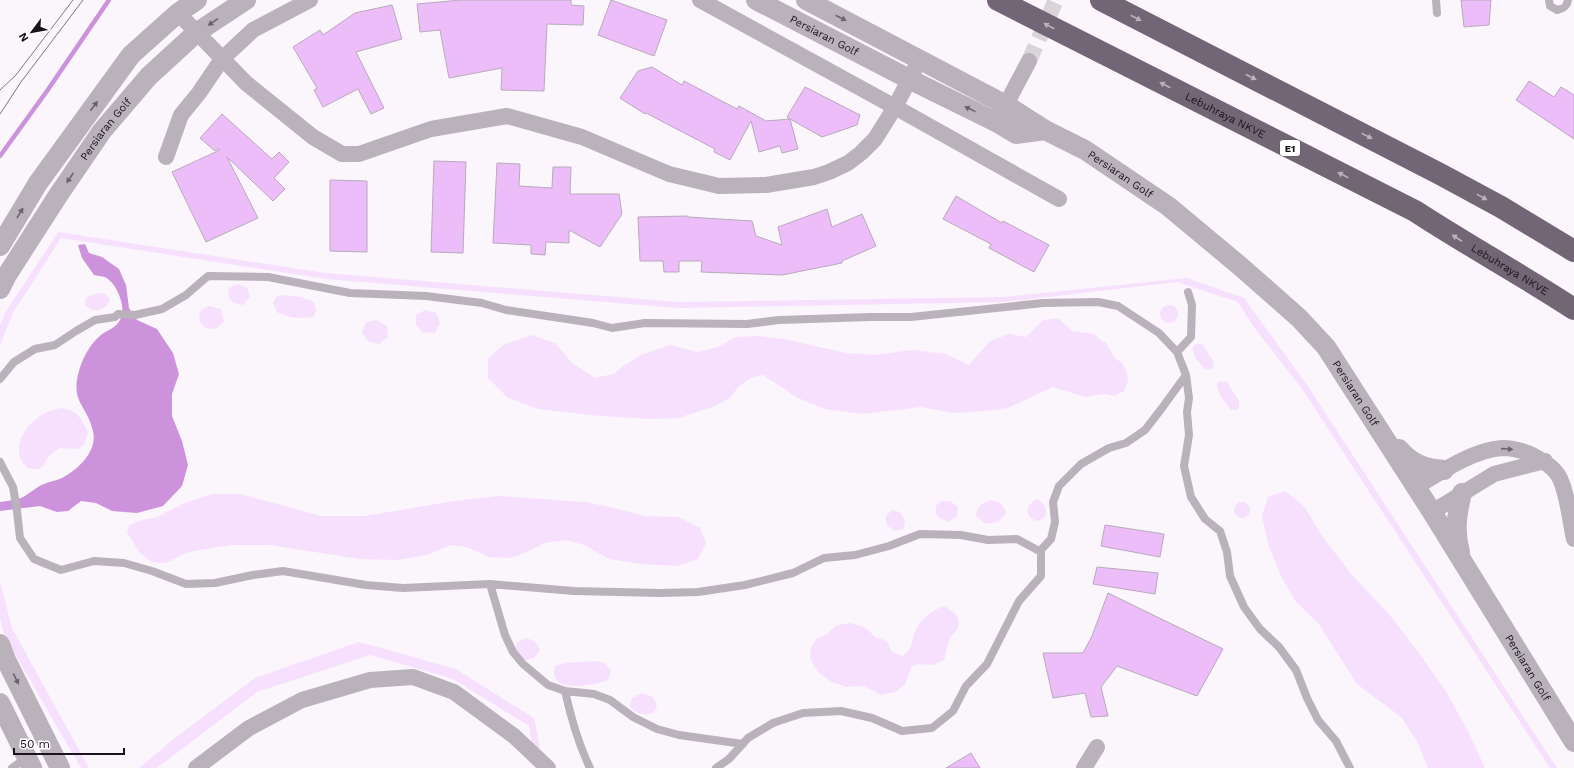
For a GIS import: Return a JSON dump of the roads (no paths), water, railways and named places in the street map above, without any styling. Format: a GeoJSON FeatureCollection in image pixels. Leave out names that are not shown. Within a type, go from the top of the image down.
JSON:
{"type":"FeatureCollection","features":[{"type":"Feature","properties":{"kind":"highway","name":"Lebuhraya NKVE"},"geometry":{"type":"LineString","coordinates":[[998,0],[1415,211],[1463,242],[1523,276],[1574,309]]}},
{"type":"Feature","properties":{"kind":"highway"},"geometry":{"type":"LineString","coordinates":[[1101,0],[1440,174],[1501,207],[1574,251]]}},
{"type":"Feature","properties":{"kind":"street"},"geometry":{"type":"LineString","coordinates":[[0,246],[38,183],[131,56],[178,13],[198,0]]}},
{"type":"Feature","properties":{"kind":"street","name":"Persiaran Golf"},"geometry":{"type":"LineString","coordinates":[[0,290],[7,275],[55,200],[102,131],[149,76],[196,33],[246,0]]}},
{"type":"Feature","properties":{"kind":"street"},"geometry":{"type":"LineString","coordinates":[[166,157],[181,116],[199,94],[222,58],[253,30],[310,0]]}},
{"type":"Feature","properties":{"kind":"street"},"geometry":{"type":"LineString","coordinates":[[700,0],[896,107],[1059,199]]}},
{"type":"Feature","properties":{"kind":"street","name":"Persiaran Golf"},"geometry":{"type":"LineString","coordinates":[[756,0],[909,79],[1001,114]]}},
{"type":"Feature","properties":{"kind":"street","name":"Persiaran Golf"},"geometry":{"type":"LineString","coordinates":[[806,0],[920,59],[1001,114],[1016,134],[1045,130],[1085,150],[1168,206],[1299,318],[1326,347],[1432,512],[1574,742]]}},
{"type":"Feature","properties":{"kind":"street"},"geometry":{"type":"LineString","coordinates":[[178,13],[246,83],[307,132],[342,154],[359,154],[431,129],[507,116],[582,137],[669,174],[719,186],[766,185],[829,172],[848,163],[861,153],[874,139],[896,107],[920,59]]}},
{"type":"Feature","properties":{"kind":"street"},"geometry":{"type":"LineString","coordinates":[[1001,114],[1029,61]]}},
{"type":"Feature","properties":{"kind":"street"},"geometry":{"type":"LineString","coordinates":[[1376,425],[1411,461],[1428,469],[1444,470]]}},
{"type":"Feature","properties":{"kind":"street"},"geometry":{"type":"LineString","coordinates":[[1416,487],[1444,470],[1483,452],[1502,448],[1522,450],[1545,461],[1557,474],[1562,483],[1574,539]]}},
{"type":"Feature","properties":{"kind":"street"},"geometry":{"type":"LineString","coordinates":[[1483,452],[1494,474]]}},
{"type":"Feature","properties":{"kind":"street"},"geometry":{"type":"LineString","coordinates":[[1432,512],[1494,474],[1545,461]]}},
{"type":"Feature","properties":{"kind":"street"},"geometry":{"type":"LineString","coordinates":[[1462,493],[1457,516],[1456,530],[1458,544],[1464,563]]}},
{"type":"Feature","properties":{"kind":"street"},"geometry":{"type":"LineString","coordinates":[[0,644],[6,660],[60,768]]}},
{"type":"Feature","properties":{"kind":"street"},"geometry":{"type":"LineString","coordinates":[[196,768],[249,728],[302,700],[370,680],[413,677],[454,692],[514,736],[548,768]]}},
{"type":"Feature","properties":{"kind":"street"},"geometry":{"type":"LineString","coordinates":[[0,703],[24,765]]}},
{"type":"Feature","properties":{"kind":"street"},"geometry":{"type":"LineString","coordinates":[[1084,768],[1097,747]]}},
{"type":"Feature","properties":{"kind":"lane"},"geometry":{"type":"LineString","coordinates":[[1436,0],[1437,13]]}},
{"type":"Feature","properties":{"kind":"lane"},"geometry":{"type":"LineString","coordinates":[[1549,0],[1550,6],[1557,10],[1564,8],[1568,0]]}},
{"type":"Feature","properties":{"kind":"lane"},"geometry":{"type":"LineString","coordinates":[[0,379],[14,362],[35,349],[55,345],[76,330],[95,320],[118,314],[135,315],[162,309],[186,295],[208,276],[268,277],[350,293],[426,296],[482,303],[506,310],[593,323],[612,328],[646,323],[747,324],[779,320],[911,317],[1043,303],[1098,302],[1118,306],[1159,333],[1177,352],[1186,375],[1189,398],[1187,412],[1189,435],[1184,466],[1191,497],[1205,519],[1220,531],[1227,552],[1230,576],[1244,607],[1260,629],[1279,647],[1296,670],[1307,698],[1318,720],[1336,741],[1350,768]]}},
{"type":"Feature","properties":{"kind":"lane"},"geometry":{"type":"LineString","coordinates":[[1177,352],[1190,337],[1192,305],[1188,292]]}},
{"type":"Feature","properties":{"kind":"lane"},"geometry":{"type":"LineString","coordinates":[[1040,551],[1051,539],[1055,522],[1054,502],[1059,486],[1081,464],[1109,448],[1126,443],[1145,430],[1186,375]]}},
{"type":"Feature","properties":{"kind":"lane"},"geometry":{"type":"LineString","coordinates":[[0,462],[13,487],[20,538],[34,559],[61,570],[94,561],[124,563],[152,571],[186,584],[215,582],[283,571],[366,585],[403,588],[490,584],[574,591],[660,593],[698,592],[745,585],[793,573],[824,558],[855,555],[889,546],[920,534],[961,535],[988,540],[1017,539],[1040,551]]}},
{"type":"Feature","properties":{"kind":"lane"},"geometry":{"type":"LineString","coordinates":[[716,768],[729,759],[748,738],[773,723],[803,713],[841,711],[872,718],[902,731],[932,728],[953,711],[966,686],[986,664],[1019,600],[1041,576],[1040,551]]}},
{"type":"Feature","properties":{"kind":"lane"},"geometry":{"type":"LineString","coordinates":[[490,584],[505,635],[513,652],[523,664],[548,685],[565,691],[594,694],[610,700],[633,717],[657,729],[679,735],[742,744]]}},
{"type":"Feature","properties":{"kind":"lane"},"geometry":{"type":"LineString","coordinates":[[565,691],[572,723],[579,744],[590,768]]}},
{"type":"Feature","properties":{"kind":"waterway"},"geometry":{"type":"LineString","coordinates":[[0,156],[47,91],[109,0]]}},
{"type":"Feature","properties":{"kind":"tunnel"},"geometry":{"type":"LineString","coordinates":[[1029,61],[1056,0]]}},
{"type":"Feature","properties":{"kind":"tram line"},"geometry":{"type":"LineString","coordinates":[[0,90],[16,75],[73,0]]}},
{"type":"Feature","properties":{"kind":"tram line"},"geometry":{"type":"LineString","coordinates":[[0,114],[21,82],[83,0]]}}]}
